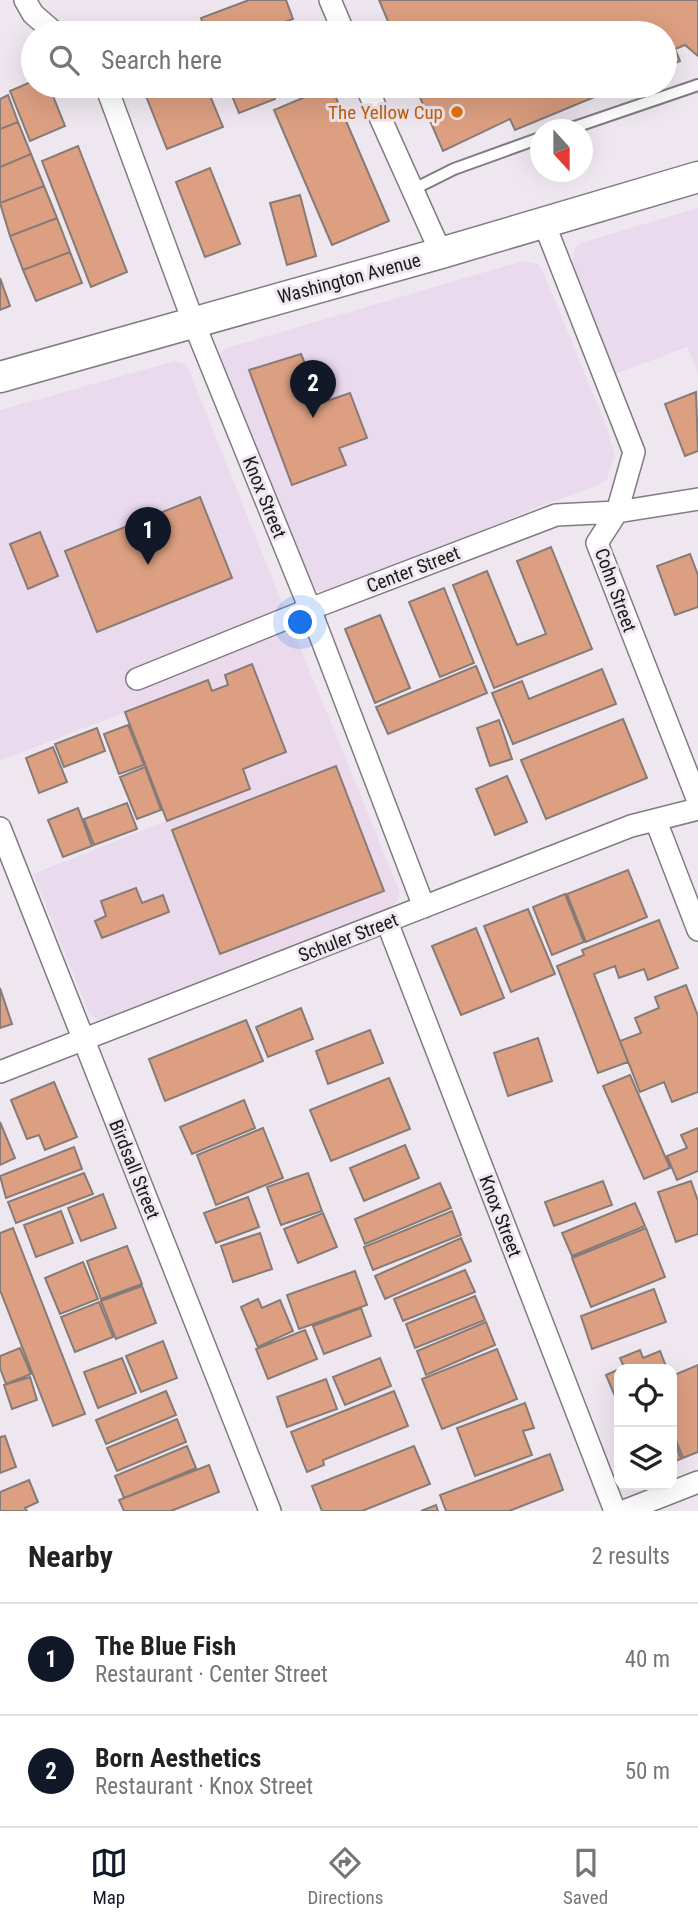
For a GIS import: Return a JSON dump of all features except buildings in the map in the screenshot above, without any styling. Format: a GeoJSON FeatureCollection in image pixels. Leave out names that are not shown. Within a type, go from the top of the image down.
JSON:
{"type":"FeatureCollection","features":[{"type":"Feature","properties":{"kind":"main road","name":"Washington Avenue"},"geometry":{"type":"LineString","coordinates":[[0,377],[441,253],[698,177]]}},
{"type":"Feature","properties":{"kind":"street"},"geometry":{"type":"LineString","coordinates":[[25,0],[33,14],[41,21]]}},
{"type":"Feature","properties":{"kind":"street"},"geometry":{"type":"LineString","coordinates":[[330,0],[339,21]]}},
{"type":"Feature","properties":{"kind":"street","name":"Knox Street"},"geometry":{"type":"LineString","coordinates":[[110,98],[194,321],[310,608],[424,907]]}},
{"type":"Feature","properties":{"kind":"street"},"geometry":{"type":"LineString","coordinates":[[371,98],[441,253]]}},
{"type":"Feature","properties":{"kind":"street","name":"Cohn Street"},"geometry":{"type":"LineString","coordinates":[[544,223],[634,452],[617,512],[597,543],[698,802]]}},
{"type":"Feature","properties":{"kind":"street","name":"Center Street"},"geometry":{"type":"LineString","coordinates":[[138,679],[310,608],[556,515],[617,512],[698,499]]}},
{"type":"Feature","properties":{"kind":"street","name":"Schuler Street"},"geometry":{"type":"LineString","coordinates":[[0,1072],[631,827],[698,809]]}},
{"type":"Feature","properties":{"kind":"street"},"geometry":{"type":"LineString","coordinates":[[656,821],[698,930]]}},
{"type":"Feature","properties":{"kind":"street","name":"Birdsall Street"},"geometry":{"type":"LineString","coordinates":[[0,828],[270,1511]]}},
{"type":"Feature","properties":{"kind":"street","name":"Knox Street"},"geometry":{"type":"LineString","coordinates":[[387,922],[615,1511]]}},
{"type":"Feature","properties":{"kind":"street"},"geometry":{"type":"LineString","coordinates":[[624,1511],[698,1482]]}},
{"type":"Feature","properties":{"kind":"lane"},"geometry":{"type":"LineString","coordinates":[[677,92],[698,85]]}},
{"type":"Feature","properties":{"kind":"lane"},"geometry":{"type":"LineString","coordinates":[[593,121],[660,98]]}},
{"type":"Feature","properties":{"kind":"lane"},"geometry":{"type":"LineString","coordinates":[[412,190],[454,169],[530,142]]}},
{"type":"Feature","properties":{"kind":"shaded area"},"geometry":{"type":"Polygon","coordinates":[[[698,208],[698,372],[687,347],[613,375],[572,263],[575,248],[581,243],[698,208]]]}},
{"type":"Feature","properties":{"kind":"shaded area"},"geometry":{"type":"Polygon","coordinates":[[[523,261],[538,264],[543,271],[607,428],[615,456],[607,479],[599,485],[530,510],[424,556],[329,591],[312,590],[218,361],[221,352],[523,261]]]}},
{"type":"Feature","properties":{"kind":"shaded area"},"geometry":{"type":"Polygon","coordinates":[[[175,361],[186,365],[190,372],[282,603],[109,672],[125,712],[0,761],[0,410],[175,361]]]}},
{"type":"Feature","properties":{"kind":"shaded area"},"geometry":{"type":"Polygon","coordinates":[[[282,603],[400,892],[397,902],[390,907],[227,970],[108,672],[282,603]]]}},
{"type":"Feature","properties":{"kind":"shaded area"},"geometry":{"type":"Polygon","coordinates":[[[167,821],[227,970],[104,1021],[95,1018],[89,1013],[33,874],[167,821]]]}},
{"type":"Feature","properties":{"kind":"place","name":"The Yellow Cup"},"geometry":{"type":"Point","coordinates":[457,112]}},
{"type":"Feature","properties":{"kind":"place","name":"Born Aesthetics"},"geometry":{"type":"Point","coordinates":[313,418]}},
{"type":"Feature","properties":{"kind":"place","name":"The Blue Fish"},"geometry":{"type":"Point","coordinates":[148,565]}}]}
